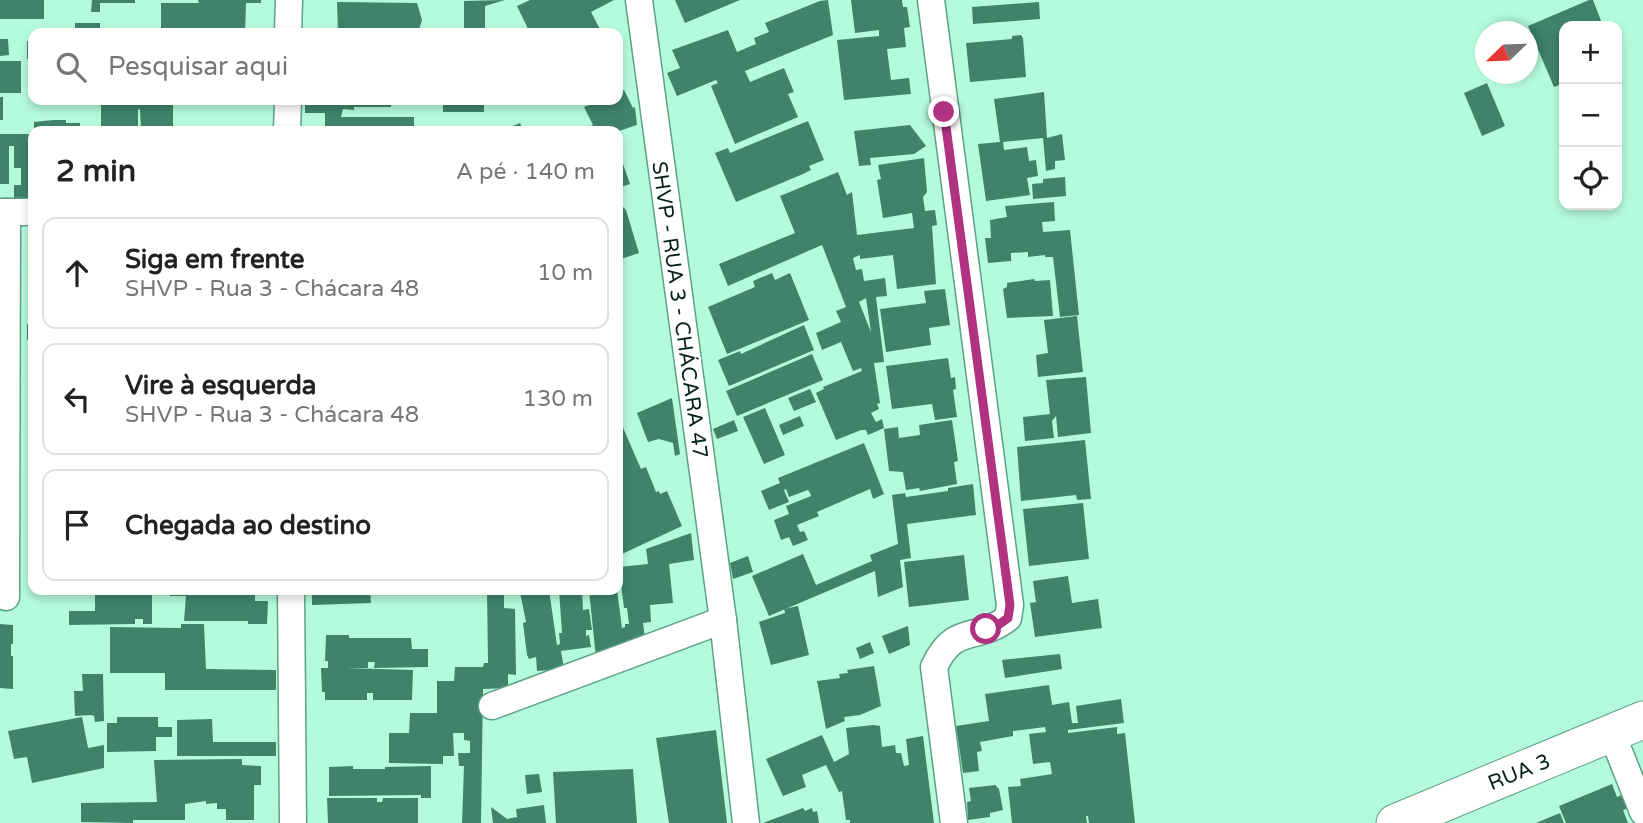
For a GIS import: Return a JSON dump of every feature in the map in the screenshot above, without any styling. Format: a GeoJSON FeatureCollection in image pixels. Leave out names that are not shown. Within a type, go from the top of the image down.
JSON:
{"type":"FeatureCollection","features":[{"type":"Feature","properties":{"kind":"main road","name":"RUA 3"},"geometry":{"type":"LineString","coordinates":[[1409,820],[1627,727]]}},
{"type":"Feature","properties":{"kind":"street"},"geometry":{"type":"LineString","coordinates":[[288,28],[289,0]]}},
{"type":"Feature","properties":{"kind":"street","name":"SHVP - RUA 3 - CHÁCARA 47"},"geometry":{"type":"LineString","coordinates":[[639,0],[723,620],[746,823]]}},
{"type":"Feature","properties":{"kind":"street"},"geometry":{"type":"LineString","coordinates":[[931,0],[1010,605],[1008,618],[998,625],[954,639],[942,650],[934,667],[954,823]]}},
{"type":"Feature","properties":{"kind":"street"},"geometry":{"type":"LineString","coordinates":[[288,105],[288,126]]}},
{"type":"Feature","properties":{"kind":"street"},"geometry":{"type":"LineString","coordinates":[[6,597],[4,212],[28,212]]}},
{"type":"Feature","properties":{"kind":"street"},"geometry":{"type":"LineString","coordinates":[[291,595],[293,823]]}},
{"type":"Feature","properties":{"kind":"street"},"geometry":{"type":"LineString","coordinates":[[492,706],[723,620]]}},
{"type":"Feature","properties":{"kind":"street"},"geometry":{"type":"LineString","coordinates":[[1627,727],[1643,811]]}},
{"type":"Feature","properties":{"kind":"building"},"geometry":{"type":"Polygon","coordinates":[[[0,0],[44,0],[44,19],[0,19],[0,0]]]}},
{"type":"Feature","properties":{"kind":"building"},"geometry":{"type":"Polygon","coordinates":[[[92,0],[135,0],[135,3],[100,3],[100,12],[91,12],[92,0]]]}},
{"type":"Feature","properties":{"kind":"building"},"geometry":{"type":"Polygon","coordinates":[[[198,0],[261,0],[261,3],[246,3],[245,28],[161,28],[161,3],[199,3],[198,0]]]}},
{"type":"Feature","properties":{"kind":"building"},"geometry":{"type":"Polygon","coordinates":[[[505,0],[485,6],[485,28],[464,28],[464,1],[505,0]]]}},
{"type":"Feature","properties":{"kind":"building"},"geometry":{"type":"Polygon","coordinates":[[[530,0],[614,0],[591,12],[599,28],[528,28],[517,6],[530,0]]]}},
{"type":"Feature","properties":{"kind":"building"},"geometry":{"type":"Polygon","coordinates":[[[675,0],[740,0],[685,23],[675,0]]]}},
{"type":"Feature","properties":{"kind":"building"},"geometry":{"type":"Polygon","coordinates":[[[828,0],[833,35],[745,71],[750,82],[784,68],[794,92],[788,94],[798,117],[735,144],[711,86],[718,83],[716,80],[677,96],[667,73],[680,68],[672,50],[728,30],[737,52],[756,44],[754,38],[769,32],[765,23],[828,0]]]}},
{"type":"Feature","properties":{"kind":"building"},"geometry":{"type":"Polygon","coordinates":[[[851,0],[902,0],[903,7],[907,7],[910,27],[904,28],[906,47],[887,49],[891,80],[909,78],[911,94],[844,100],[837,40],[879,36],[879,30],[855,33],[851,0]]]}},
{"type":"Feature","properties":{"kind":"building"},"geometry":{"type":"Polygon","coordinates":[[[1589,0],[1593,0],[1601,21],[1559,21],[1559,85],[1554,87],[1538,49],[1538,22],[1589,0]]]}},
{"type":"Feature","properties":{"kind":"building"},"geometry":{"type":"Polygon","coordinates":[[[337,2],[417,3],[422,20],[420,28],[338,28],[337,2]]]}},
{"type":"Feature","properties":{"kind":"building"},"geometry":{"type":"Polygon","coordinates":[[[1039,2],[1040,19],[973,24],[972,7],[1039,2]]]}},
{"type":"Feature","properties":{"kind":"building"},"geometry":{"type":"Polygon","coordinates":[[[75,23],[100,23],[100,28],[75,28],[75,23]]]}},
{"type":"Feature","properties":{"kind":"building"},"geometry":{"type":"Polygon","coordinates":[[[1021,35],[1026,77],[970,82],[966,43],[1012,39],[1012,36],[1021,35]]]}},
{"type":"Feature","properties":{"kind":"building"},"geometry":{"type":"Polygon","coordinates":[[[0,39],[8,39],[9,55],[0,56],[0,39]]]}},
{"type":"Feature","properties":{"kind":"building"},"geometry":{"type":"Polygon","coordinates":[[[0,61],[21,61],[21,93],[0,93],[0,61]]]}},
{"type":"Feature","properties":{"kind":"building"},"geometry":{"type":"Polygon","coordinates":[[[1487,84],[1505,126],[1482,136],[1464,93],[1487,84]]]}},
{"type":"Feature","properties":{"kind":"building"},"geometry":{"type":"Polygon","coordinates":[[[623,90],[633,108],[635,107],[637,125],[623,130],[623,126],[591,126],[593,125],[584,107],[623,105],[623,90]]]}},
{"type":"Feature","properties":{"kind":"building"},"geometry":{"type":"Polygon","coordinates":[[[1044,92],[1047,138],[1062,134],[1065,160],[1055,161],[1055,169],[1046,171],[1043,138],[1003,142],[1004,150],[1027,147],[1029,161],[1036,160],[1038,176],[1027,178],[1030,195],[986,201],[978,144],[1000,142],[994,99],[1044,92]]]}},
{"type":"Feature","properties":{"kind":"building"},"geometry":{"type":"Polygon","coordinates":[[[0,97],[3,97],[3,120],[0,120],[0,97]]]}},
{"type":"Feature","properties":{"kind":"building"},"geometry":{"type":"Polygon","coordinates":[[[101,105],[173,105],[173,126],[141,126],[140,109],[138,126],[101,126],[101,105]]]}},
{"type":"Feature","properties":{"kind":"building"},"geometry":{"type":"Polygon","coordinates":[[[305,105],[391,105],[343,109],[341,117],[414,117],[414,126],[325,126],[325,113],[305,113],[305,105]]]}},
{"type":"Feature","properties":{"kind":"building"},"geometry":{"type":"Polygon","coordinates":[[[443,105],[484,105],[484,112],[443,112],[443,105]]]}},
{"type":"Feature","properties":{"kind":"building"},"geometry":{"type":"Polygon","coordinates":[[[66,120],[66,123],[80,123],[80,126],[34,126],[34,122],[66,120]]]}},
{"type":"Feature","properties":{"kind":"building"},"geometry":{"type":"Polygon","coordinates":[[[808,121],[824,160],[809,166],[811,170],[803,174],[736,202],[715,153],[728,148],[730,153],[808,121]]]}},
{"type":"Feature","properties":{"kind":"building"},"geometry":{"type":"Polygon","coordinates":[[[910,125],[926,146],[914,154],[870,158],[871,165],[859,166],[854,131],[910,125]]]}},
{"type":"Feature","properties":{"kind":"building"},"geometry":{"type":"Polygon","coordinates":[[[0,134],[28,134],[28,199],[14,200],[14,185],[21,185],[21,168],[14,168],[14,146],[9,146],[9,184],[0,184],[0,134]]]}},
{"type":"Feature","properties":{"kind":"building"},"geometry":{"type":"Polygon","coordinates":[[[924,158],[927,192],[923,197],[925,211],[935,210],[937,225],[932,226],[936,284],[897,289],[893,255],[860,259],[860,255],[853,258],[856,270],[862,269],[864,281],[885,278],[887,296],[876,297],[884,362],[874,363],[880,403],[877,404],[879,409],[871,413],[876,422],[882,419],[884,428],[868,435],[866,430],[861,430],[836,440],[816,393],[824,389],[823,387],[862,371],[861,368],[853,371],[841,342],[822,350],[816,333],[841,322],[836,311],[846,307],[822,245],[728,286],[719,264],[795,233],[780,196],[838,172],[847,195],[852,192],[857,235],[914,228],[912,213],[883,218],[877,180],[881,179],[878,165],[924,158]],[[866,298],[859,302],[871,332],[866,298]]]}},
{"type":"Feature","properties":{"kind":"building"},"geometry":{"type":"Polygon","coordinates":[[[623,164],[630,184],[623,186],[623,164]]]}},
{"type":"Feature","properties":{"kind":"building"},"geometry":{"type":"Polygon","coordinates":[[[1065,177],[1066,196],[1033,199],[1032,184],[1043,183],[1043,179],[1065,177]]]}},
{"type":"Feature","properties":{"kind":"building"},"geometry":{"type":"Polygon","coordinates":[[[1054,202],[1055,221],[1042,222],[1043,232],[1070,230],[1079,315],[1060,317],[1053,257],[1028,257],[1028,252],[1011,253],[1011,261],[988,263],[985,238],[991,238],[990,220],[1007,217],[1005,206],[1054,202]]]}},
{"type":"Feature","properties":{"kind":"building"},"geometry":{"type":"Polygon","coordinates":[[[623,207],[626,210],[639,253],[623,258],[623,207]]]}},
{"type":"Feature","properties":{"kind":"building"},"geometry":{"type":"Polygon","coordinates":[[[772,273],[775,280],[790,273],[809,320],[727,354],[708,307],[755,287],[753,281],[772,273]]]}},
{"type":"Feature","properties":{"kind":"building"},"geometry":{"type":"Polygon","coordinates":[[[1034,279],[1050,280],[1053,316],[1007,318],[1003,289],[1007,287],[1007,283],[1034,279]]]}},
{"type":"Feature","properties":{"kind":"building"},"geometry":{"type":"Polygon","coordinates":[[[945,289],[950,325],[929,328],[931,345],[886,352],[880,309],[926,303],[924,291],[945,289]]]}},
{"type":"Feature","properties":{"kind":"building"},"geometry":{"type":"Polygon","coordinates":[[[1077,316],[1083,372],[1038,377],[1036,355],[1048,353],[1044,320],[1077,316]]]}},
{"type":"Feature","properties":{"kind":"building"},"geometry":{"type":"Polygon","coordinates":[[[804,325],[814,350],[729,386],[718,360],[740,351],[741,354],[804,325]]]}},
{"type":"Feature","properties":{"kind":"building"},"geometry":{"type":"Polygon","coordinates":[[[812,354],[823,380],[737,416],[726,391],[812,354]]]}},
{"type":"Feature","properties":{"kind":"building"},"geometry":{"type":"Polygon","coordinates":[[[948,358],[951,378],[955,377],[956,389],[953,390],[957,417],[935,420],[932,404],[892,409],[886,366],[948,358]]]}},
{"type":"Feature","properties":{"kind":"building"},"geometry":{"type":"Polygon","coordinates":[[[1086,377],[1091,433],[1058,437],[1056,416],[1052,421],[1054,438],[1025,441],[1023,417],[1050,414],[1046,380],[1086,377]]]}},
{"type":"Feature","properties":{"kind":"building"},"geometry":{"type":"Polygon","coordinates":[[[810,389],[816,402],[794,411],[788,398],[810,389]]]}},
{"type":"Feature","properties":{"kind":"building"},"geometry":{"type":"Polygon","coordinates":[[[672,398],[680,454],[675,456],[673,443],[659,439],[648,442],[637,413],[672,398]]]}},
{"type":"Feature","properties":{"kind":"building"},"geometry":{"type":"Polygon","coordinates":[[[765,408],[785,455],[764,464],[743,417],[765,408]]]}},
{"type":"Feature","properties":{"kind":"building"},"geometry":{"type":"Polygon","coordinates":[[[800,416],[804,426],[783,435],[779,425],[800,416]]]}},
{"type":"Feature","properties":{"kind":"building"},"geometry":{"type":"Polygon","coordinates":[[[734,420],[738,431],[717,439],[713,429],[734,420]]]}},
{"type":"Feature","properties":{"kind":"building"},"geometry":{"type":"Polygon","coordinates":[[[952,420],[958,461],[954,462],[957,484],[920,491],[919,488],[906,490],[903,472],[889,471],[884,429],[898,427],[899,438],[920,435],[919,425],[952,420]]]}},
{"type":"Feature","properties":{"kind":"building"},"geometry":{"type":"Polygon","coordinates":[[[623,428],[641,469],[646,467],[656,492],[659,491],[660,494],[667,491],[682,526],[623,554],[623,428]]]}},
{"type":"Feature","properties":{"kind":"building"},"geometry":{"type":"Polygon","coordinates":[[[1085,440],[1091,499],[1077,500],[1076,495],[1021,501],[1017,447],[1085,440]]]}},
{"type":"Feature","properties":{"kind":"building"},"geometry":{"type":"Polygon","coordinates":[[[864,443],[884,494],[873,499],[870,489],[817,512],[819,516],[797,525],[808,540],[793,546],[789,537],[781,540],[774,520],[789,514],[786,506],[811,496],[810,493],[808,490],[789,497],[786,489],[784,490],[789,502],[769,510],[761,491],[780,483],[778,478],[864,443]]]}},
{"type":"Feature","properties":{"kind":"building"},"geometry":{"type":"Polygon","coordinates":[[[973,484],[976,515],[907,524],[911,558],[900,560],[903,587],[878,597],[875,571],[769,616],[752,576],[803,554],[816,585],[872,561],[870,555],[898,544],[892,495],[905,493],[906,497],[948,491],[948,488],[973,484]]]}},
{"type":"Feature","properties":{"kind":"building"},"geometry":{"type":"Polygon","coordinates":[[[1083,503],[1089,559],[1029,566],[1023,509],[1083,503]]]}},
{"type":"Feature","properties":{"kind":"building"},"geometry":{"type":"Polygon","coordinates":[[[691,533],[694,560],[669,564],[673,603],[650,605],[651,622],[643,623],[645,638],[627,640],[628,645],[596,658],[590,595],[618,595],[622,628],[629,624],[622,595],[623,567],[648,564],[646,549],[691,533]]]}},
{"type":"Feature","properties":{"kind":"building"},"geometry":{"type":"Polygon","coordinates":[[[964,555],[969,600],[909,607],[904,562],[964,555]]]}},
{"type":"Feature","properties":{"kind":"building"},"geometry":{"type":"Polygon","coordinates":[[[748,556],[753,572],[733,579],[730,563],[748,556]]]}},
{"type":"Feature","properties":{"kind":"building"},"geometry":{"type":"Polygon","coordinates":[[[1068,576],[1072,603],[1098,599],[1102,628],[1035,637],[1030,603],[1036,602],[1033,581],[1068,576]]]}},
{"type":"Feature","properties":{"kind":"building"},"geometry":{"type":"Polygon","coordinates":[[[95,595],[152,595],[152,624],[143,624],[143,619],[135,619],[135,624],[69,625],[69,611],[95,611],[95,595]]]}},
{"type":"Feature","properties":{"kind":"building"},"geometry":{"type":"Polygon","coordinates":[[[255,595],[255,601],[268,601],[267,624],[248,624],[248,621],[184,621],[186,596],[170,596],[255,595]]]}},
{"type":"Feature","properties":{"kind":"building"},"geometry":{"type":"Polygon","coordinates":[[[312,595],[370,595],[371,603],[312,605],[312,595]]]}},
{"type":"Feature","properties":{"kind":"building"},"geometry":{"type":"Polygon","coordinates":[[[487,595],[504,595],[504,608],[515,609],[516,675],[508,674],[508,688],[483,689],[481,823],[462,823],[464,766],[459,766],[458,753],[470,753],[470,741],[464,740],[464,733],[453,733],[454,756],[443,756],[443,764],[389,763],[389,733],[409,733],[410,713],[437,713],[437,681],[454,681],[455,667],[483,667],[484,663],[488,663],[487,595]]]}},
{"type":"Feature","properties":{"kind":"building"},"geometry":{"type":"Polygon","coordinates":[[[521,595],[550,595],[557,645],[560,644],[559,633],[562,633],[559,595],[582,595],[583,610],[589,609],[592,630],[586,630],[586,636],[589,635],[591,647],[561,651],[564,669],[537,671],[536,657],[529,659],[527,655],[523,623],[526,622],[521,595]]]}},
{"type":"Feature","properties":{"kind":"building"},"geometry":{"type":"Polygon","coordinates":[[[798,606],[809,655],[771,665],[759,622],[785,613],[784,609],[798,606]]]}},
{"type":"Feature","properties":{"kind":"building"},"geometry":{"type":"Polygon","coordinates":[[[0,624],[13,625],[13,689],[0,688],[0,624]]]}},
{"type":"Feature","properties":{"kind":"building"},"geometry":{"type":"Polygon","coordinates":[[[181,624],[204,624],[206,669],[276,670],[276,690],[165,690],[165,673],[110,673],[110,627],[181,628],[181,624]]]}},
{"type":"Feature","properties":{"kind":"building"},"geometry":{"type":"Polygon","coordinates":[[[908,626],[910,645],[889,654],[882,636],[908,626]]]}},
{"type":"Feature","properties":{"kind":"building"},"geometry":{"type":"Polygon","coordinates":[[[326,635],[349,635],[349,638],[411,638],[412,649],[428,649],[428,667],[374,668],[375,662],[368,662],[368,668],[346,668],[413,670],[412,700],[373,700],[373,693],[367,693],[367,700],[325,700],[321,668],[328,668],[328,661],[325,661],[326,635]]]}},
{"type":"Feature","properties":{"kind":"building"},"geometry":{"type":"Polygon","coordinates":[[[870,642],[874,653],[860,659],[856,648],[870,642]]]}},
{"type":"Feature","properties":{"kind":"building"},"geometry":{"type":"Polygon","coordinates":[[[1060,654],[1062,669],[1005,678],[1002,660],[1060,654]]]}},
{"type":"Feature","properties":{"kind":"building"},"geometry":{"type":"Polygon","coordinates":[[[874,666],[881,706],[860,715],[844,717],[845,721],[826,729],[817,681],[840,678],[839,674],[848,673],[847,670],[874,666]]]}},
{"type":"Feature","properties":{"kind":"building"},"geometry":{"type":"Polygon","coordinates":[[[82,674],[103,674],[104,721],[95,722],[94,716],[91,715],[75,716],[74,691],[83,691],[82,674]]]}},
{"type":"Feature","properties":{"kind":"building"},"geometry":{"type":"Polygon","coordinates":[[[1049,685],[1052,705],[1069,702],[1072,723],[1078,723],[1076,706],[1121,699],[1124,723],[1068,730],[1068,733],[1117,727],[1117,734],[1125,733],[1135,823],[1089,823],[1086,816],[1087,823],[1012,823],[1008,787],[1021,786],[1020,779],[1052,774],[1050,762],[1033,764],[1029,734],[1046,732],[1045,727],[1013,731],[1013,736],[980,742],[982,751],[977,752],[979,771],[963,773],[956,726],[989,721],[985,694],[1049,685]]]}},
{"type":"Feature","properties":{"kind":"building"},"geometry":{"type":"Polygon","coordinates":[[[82,717],[88,748],[104,745],[104,768],[32,783],[27,757],[14,759],[8,731],[82,717]]]}},
{"type":"Feature","properties":{"kind":"building"},"geometry":{"type":"Polygon","coordinates":[[[117,717],[158,717],[158,727],[172,727],[172,737],[156,737],[156,751],[107,752],[107,723],[117,723],[117,717]]]}},
{"type":"Feature","properties":{"kind":"building"},"geometry":{"type":"Polygon","coordinates":[[[212,719],[213,742],[276,742],[276,756],[177,756],[177,720],[212,719]]]}},
{"type":"Feature","properties":{"kind":"building"},"geometry":{"type":"Polygon","coordinates":[[[880,726],[882,747],[895,745],[896,753],[901,753],[904,766],[909,765],[906,739],[923,736],[934,823],[850,823],[850,820],[846,820],[842,791],[839,792],[826,765],[802,775],[806,787],[783,796],[766,759],[822,735],[834,762],[849,754],[846,728],[880,726]]]}},
{"type":"Feature","properties":{"kind":"building"},"geometry":{"type":"Polygon","coordinates":[[[716,730],[727,823],[669,823],[656,738],[716,730]]]}},
{"type":"Feature","properties":{"kind":"building"},"geometry":{"type":"Polygon","coordinates":[[[242,759],[242,765],[261,766],[261,785],[254,785],[254,820],[226,820],[226,809],[217,809],[217,803],[206,804],[206,801],[185,804],[185,820],[81,822],[81,803],[157,802],[154,760],[242,759]]]}},
{"type":"Feature","properties":{"kind":"building"},"geometry":{"type":"Polygon","coordinates":[[[353,766],[353,769],[385,769],[431,766],[431,798],[421,798],[421,795],[329,796],[329,767],[353,766]]]}},
{"type":"Feature","properties":{"kind":"building"},"geometry":{"type":"Polygon","coordinates":[[[633,769],[637,823],[556,823],[553,772],[633,769]]]}},
{"type":"Feature","properties":{"kind":"building"},"geometry":{"type":"Polygon","coordinates":[[[539,774],[542,792],[527,794],[525,775],[539,774]]]}},
{"type":"Feature","properties":{"kind":"building"},"geometry":{"type":"Polygon","coordinates":[[[1612,784],[1617,797],[1633,790],[1634,806],[1623,810],[1628,823],[1566,823],[1559,806],[1612,784]]]}},
{"type":"Feature","properties":{"kind":"building"},"geometry":{"type":"Polygon","coordinates":[[[995,785],[999,789],[1003,810],[990,813],[990,817],[968,820],[967,802],[971,801],[969,788],[995,785]]]}},
{"type":"Feature","properties":{"kind":"building"},"geometry":{"type":"Polygon","coordinates":[[[327,798],[377,798],[377,802],[382,802],[383,798],[418,798],[418,823],[328,823],[327,798]]]}},
{"type":"Feature","properties":{"kind":"building"},"geometry":{"type":"Polygon","coordinates":[[[544,805],[546,823],[493,823],[491,807],[507,819],[517,817],[516,809],[544,805]]]}},
{"type":"Feature","properties":{"kind":"building"},"geometry":{"type":"Polygon","coordinates":[[[803,808],[805,811],[812,808],[813,812],[817,811],[819,823],[763,823],[803,808]]]}},
{"type":"Feature","properties":{"kind":"building"},"geometry":{"type":"Polygon","coordinates":[[[1560,813],[1564,823],[1536,823],[1560,813]]]}},
{"type":"Feature","properties":{"kind":"route"},"geometry":{"type":"LineString","coordinates":[[944,112],[1010,605],[1008,618],[986,629]]}}]}
